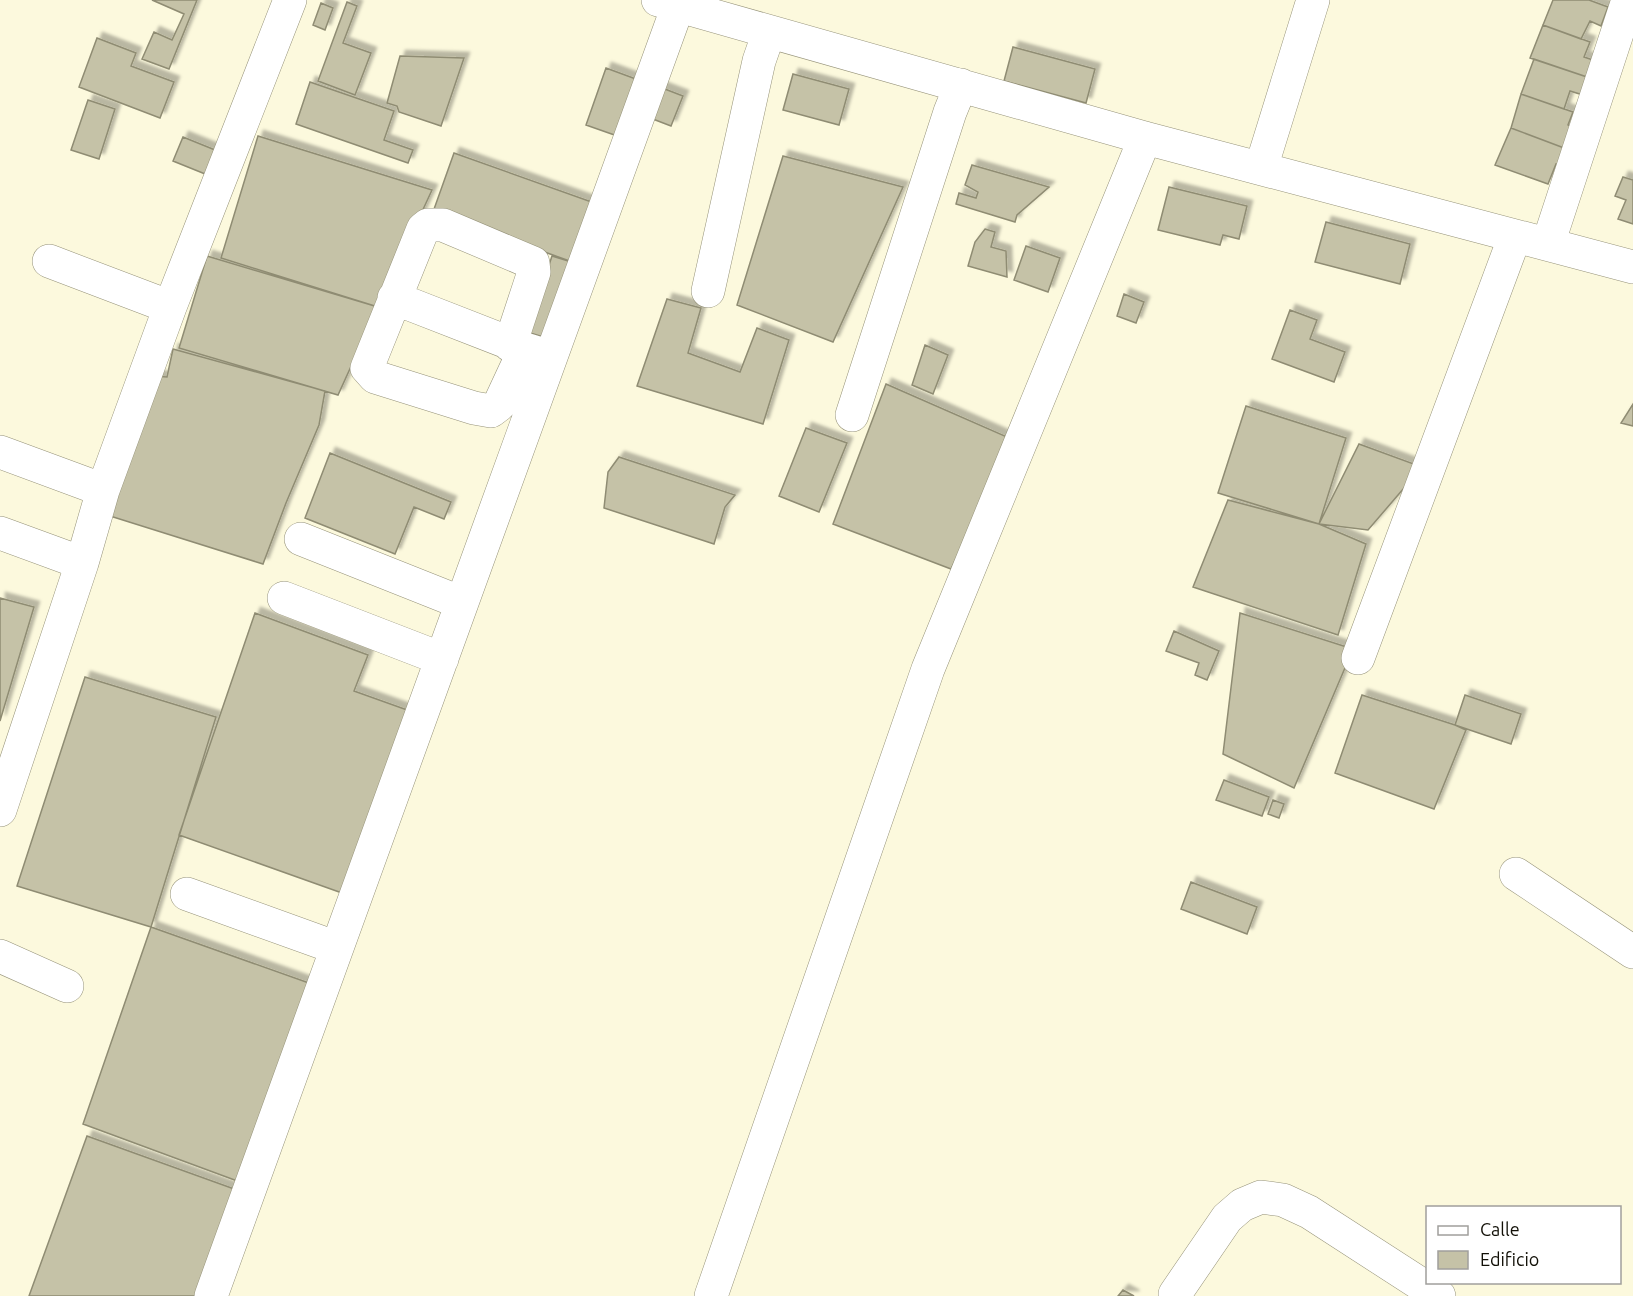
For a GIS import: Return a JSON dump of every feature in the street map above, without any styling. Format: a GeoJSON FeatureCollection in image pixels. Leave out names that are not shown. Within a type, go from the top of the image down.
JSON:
{"type":"FeatureCollection","features":[{"type":"Feature","properties":{"kind":"street"},"geometry":{"type":"LineString","coordinates":[[0,810],[82,563],[103,490],[170,307],[290,0]]}},
{"type":"Feature","properties":{"kind":"street"},"geometry":{"type":"LineString","coordinates":[[1261,168],[1313,0]]}},
{"type":"Feature","properties":{"kind":"street"},"geometry":{"type":"LineString","coordinates":[[1548,244],[1628,0]]}},
{"type":"Feature","properties":{"kind":"street"},"geometry":{"type":"LineString","coordinates":[[211,1296],[462,603],[529,350],[533,263],[443,225],[428,225],[423,229],[367,368],[375,376],[474,408],[491,411],[500,405],[529,350],[668,3],[1145,138],[1633,267]]}},
{"type":"Feature","properties":{"kind":"street"},"geometry":{"type":"LineString","coordinates":[[708,291],[759,61],[769,32]]}},
{"type":"Feature","properties":{"kind":"street"},"geometry":{"type":"LineString","coordinates":[[852,415],[961,86]]}},
{"type":"Feature","properties":{"kind":"street"},"geometry":{"type":"LineString","coordinates":[[711,1296],[928,669],[1145,138]]}},
{"type":"Feature","properties":{"kind":"street"},"geometry":{"type":"LineString","coordinates":[[1358,658],[1515,236]]}},
{"type":"Feature","properties":{"kind":"street"},"geometry":{"type":"LineString","coordinates":[[49,261],[170,307]]}},
{"type":"Feature","properties":{"kind":"street"},"geometry":{"type":"LineString","coordinates":[[394,298],[529,350]]}},
{"type":"Feature","properties":{"kind":"street"},"geometry":{"type":"LineString","coordinates":[[0,452],[103,490]]}},
{"type":"Feature","properties":{"kind":"street"},"geometry":{"type":"LineString","coordinates":[[0,533],[82,563]]}},
{"type":"Feature","properties":{"kind":"street"},"geometry":{"type":"LineString","coordinates":[[301,539],[462,603]]}},
{"type":"Feature","properties":{"kind":"street"},"geometry":{"type":"LineString","coordinates":[[284,598],[442,659]]}},
{"type":"Feature","properties":{"kind":"street"},"geometry":{"type":"LineString","coordinates":[[1516,874],[1633,952]]}},
{"type":"Feature","properties":{"kind":"street"},"geometry":{"type":"LineString","coordinates":[[187,894],[337,948]]}},
{"type":"Feature","properties":{"kind":"street"},"geometry":{"type":"LineString","coordinates":[[0,956],[67,986]]}},
{"type":"Feature","properties":{"kind":"street"},"geometry":{"type":"LineString","coordinates":[[1175,1294],[1227,1218],[1242,1205],[1261,1197],[1282,1200],[1309,1212],[1439,1296]]}},
{"type":"Feature","properties":{"kind":"building"},"geometry":{"type":"Polygon","coordinates":[[[152,0],[197,0],[169,69],[142,59],[154,32],[172,40],[184,14],[152,0]]]}},
{"type":"Feature","properties":{"kind":"building"},"geometry":{"type":"Polygon","coordinates":[[[1553,0],[1589,0],[1608,7],[1601,26],[1590,21],[1581,39],[1543,25],[1553,0]]]}},
{"type":"Feature","properties":{"kind":"building"},"geometry":{"type":"Polygon","coordinates":[[[347,2],[357,6],[343,43],[371,53],[355,95],[318,81],[347,2]]]}},
{"type":"Feature","properties":{"kind":"building"},"geometry":{"type":"Polygon","coordinates":[[[321,3],[333,8],[325,30],[313,25],[321,3]]]}},
{"type":"Feature","properties":{"kind":"building"},"geometry":{"type":"Polygon","coordinates":[[[1543,25],[1590,42],[1584,57],[1596,61],[1590,78],[1530,58],[1543,25]]]}},
{"type":"Feature","properties":{"kind":"building"},"geometry":{"type":"Polygon","coordinates":[[[97,38],[136,53],[131,66],[174,82],[160,118],[79,87],[97,38]]]}},
{"type":"Feature","properties":{"kind":"building"},"geometry":{"type":"Polygon","coordinates":[[[1013,47],[1095,69],[1086,103],[1004,81],[1013,47]]]}},
{"type":"Feature","properties":{"kind":"building"},"geometry":{"type":"Polygon","coordinates":[[[400,56],[464,58],[441,126],[399,112],[397,106],[387,103],[400,56]]]}},
{"type":"Feature","properties":{"kind":"building"},"geometry":{"type":"Polygon","coordinates":[[[1534,59],[1590,78],[1583,95],[1570,91],[1564,109],[1521,94],[1534,59]]]}},
{"type":"Feature","properties":{"kind":"building"},"geometry":{"type":"Polygon","coordinates":[[[606,68],[644,82],[623,138],[586,125],[606,68]]]}},
{"type":"Feature","properties":{"kind":"building"},"geometry":{"type":"Polygon","coordinates":[[[793,74],[849,89],[839,125],[783,110],[793,74]]]}},
{"type":"Feature","properties":{"kind":"building"},"geometry":{"type":"Polygon","coordinates":[[[310,82],[394,111],[384,140],[413,150],[408,163],[296,124],[310,82]]]}},
{"type":"Feature","properties":{"kind":"building"},"geometry":{"type":"Polygon","coordinates":[[[657,86],[683,96],[671,126],[645,116],[657,86]]]}},
{"type":"Feature","properties":{"kind":"building"},"geometry":{"type":"Polygon","coordinates":[[[1521,94],[1573,112],[1568,125],[1580,131],[1572,151],[1511,128],[1521,94]]]}},
{"type":"Feature","properties":{"kind":"building"},"geometry":{"type":"Polygon","coordinates":[[[88,100],[115,109],[99,159],[71,150],[88,100]]]}},
{"type":"Feature","properties":{"kind":"building"},"geometry":{"type":"Polygon","coordinates":[[[1511,128],[1572,151],[1566,168],[1556,164],[1548,184],[1495,165],[1511,128]]]}},
{"type":"Feature","properties":{"kind":"building"},"geometry":{"type":"Polygon","coordinates":[[[258,136],[432,190],[378,307],[221,258],[258,136]]]}},
{"type":"Feature","properties":{"kind":"building"},"geometry":{"type":"Polygon","coordinates":[[[183,137],[225,154],[215,178],[173,161],[183,137]]]}},
{"type":"Feature","properties":{"kind":"building"},"geometry":{"type":"Polygon","coordinates":[[[454,153],[600,205],[578,264],[433,212],[454,153]]]}},
{"type":"Feature","properties":{"kind":"building"},"geometry":{"type":"Polygon","coordinates":[[[783,156],[903,187],[833,342],[737,305],[783,156]]]}},
{"type":"Feature","properties":{"kind":"building"},"geometry":{"type":"Polygon","coordinates":[[[972,165],[1049,187],[1017,215],[1015,222],[956,204],[959,193],[976,198],[978,192],[965,185],[972,165]]]}},
{"type":"Feature","properties":{"kind":"building"},"geometry":{"type":"Polygon","coordinates":[[[1623,177],[1633,180],[1633,224],[1618,219],[1626,200],[1615,196],[1623,177]]]}},
{"type":"Feature","properties":{"kind":"building"},"geometry":{"type":"Polygon","coordinates":[[[1169,187],[1247,206],[1239,239],[1223,235],[1220,245],[1158,230],[1169,187]]]}},
{"type":"Feature","properties":{"kind":"building"},"geometry":{"type":"Polygon","coordinates":[[[1326,222],[1410,244],[1400,284],[1315,262],[1326,222]]]}},
{"type":"Feature","properties":{"kind":"building"},"geometry":{"type":"Polygon","coordinates":[[[985,229],[995,232],[991,247],[1006,251],[1007,277],[968,266],[975,242],[985,229]]]}},
{"type":"Feature","properties":{"kind":"building"},"geometry":{"type":"Polygon","coordinates":[[[1026,246],[1060,258],[1048,292],[1014,280],[1026,246]]]}},
{"type":"Feature","properties":{"kind":"building"},"geometry":{"type":"Polygon","coordinates":[[[207,256],[378,307],[338,395],[179,348],[207,256]]]}},
{"type":"Feature","properties":{"kind":"building"},"geometry":{"type":"Polygon","coordinates":[[[552,256],[578,264],[553,340],[527,332],[552,256]]]}},
{"type":"Feature","properties":{"kind":"building"},"geometry":{"type":"Polygon","coordinates":[[[1124,294],[1144,302],[1136,323],[1117,316],[1124,294]]]}},
{"type":"Feature","properties":{"kind":"building"},"geometry":{"type":"Polygon","coordinates":[[[667,299],[701,308],[688,353],[740,372],[757,328],[789,340],[763,424],[637,386],[667,299]]]}},
{"type":"Feature","properties":{"kind":"building"},"geometry":{"type":"Polygon","coordinates":[[[1290,310],[1317,320],[1310,339],[1345,352],[1334,382],[1272,359],[1290,310]]]}},
{"type":"Feature","properties":{"kind":"building"},"geometry":{"type":"Polygon","coordinates":[[[925,345],[948,355],[933,394],[912,385],[925,345]]]}},
{"type":"Feature","properties":{"kind":"building"},"geometry":{"type":"Polygon","coordinates":[[[173,349],[325,391],[319,425],[263,564],[110,516],[154,376],[167,377],[173,349]]]}},
{"type":"Feature","properties":{"kind":"building"},"geometry":{"type":"Polygon","coordinates":[[[886,384],[1014,440],[951,569],[833,524],[886,384]]]}},
{"type":"Feature","properties":{"kind":"building"},"geometry":{"type":"Polygon","coordinates":[[[1633,404],[1633,426],[1621,423],[1633,404]]]}},
{"type":"Feature","properties":{"kind":"building"},"geometry":{"type":"Polygon","coordinates":[[[1246,406],[1346,438],[1319,524],[1218,493],[1246,406]]]}},
{"type":"Feature","properties":{"kind":"building"},"geometry":{"type":"Polygon","coordinates":[[[806,428],[847,443],[819,512],[779,496],[806,428]]]}},
{"type":"Feature","properties":{"kind":"building"},"geometry":{"type":"Polygon","coordinates":[[[1359,444],[1422,467],[1368,530],[1319,524],[1359,444]]]}},
{"type":"Feature","properties":{"kind":"building"},"geometry":{"type":"Polygon","coordinates":[[[330,453],[451,502],[444,519],[414,507],[395,554],[305,518],[330,453]]]}},
{"type":"Feature","properties":{"kind":"building"},"geometry":{"type":"Polygon","coordinates":[[[619,457],[735,495],[725,507],[714,544],[604,508],[608,472],[619,457]]]}},
{"type":"Feature","properties":{"kind":"building"},"geometry":{"type":"Polygon","coordinates":[[[1228,500],[1319,524],[1366,544],[1338,635],[1193,587],[1228,500]]]}},
{"type":"Feature","properties":{"kind":"building"},"geometry":{"type":"Polygon","coordinates":[[[0,598],[34,607],[0,721],[0,598]]]}},
{"type":"Feature","properties":{"kind":"building"},"geometry":{"type":"Polygon","coordinates":[[[255,613],[368,655],[354,691],[410,711],[342,893],[179,835],[255,613]]]}},
{"type":"Feature","properties":{"kind":"building"},"geometry":{"type":"Polygon","coordinates":[[[1240,613],[1353,649],[1294,788],[1223,754],[1240,613]]]}},
{"type":"Feature","properties":{"kind":"building"},"geometry":{"type":"Polygon","coordinates":[[[1174,631],[1219,651],[1207,680],[1195,675],[1199,663],[1166,651],[1174,631]]]}},
{"type":"Feature","properties":{"kind":"building"},"geometry":{"type":"Polygon","coordinates":[[[85,677],[216,717],[151,927],[17,886],[85,677]]]}},
{"type":"Feature","properties":{"kind":"building"},"geometry":{"type":"Polygon","coordinates":[[[1362,695],[1466,730],[1434,809],[1335,773],[1362,695]]]}},
{"type":"Feature","properties":{"kind":"building"},"geometry":{"type":"Polygon","coordinates":[[[1465,695],[1521,714],[1511,744],[1455,725],[1465,695]]]}},
{"type":"Feature","properties":{"kind":"building"},"geometry":{"type":"Polygon","coordinates":[[[1224,780],[1269,797],[1262,816],[1216,800],[1224,780]]]}},
{"type":"Feature","properties":{"kind":"building"},"geometry":{"type":"Polygon","coordinates":[[[1273,800],[1284,804],[1279,818],[1268,814],[1273,800]]]}},
{"type":"Feature","properties":{"kind":"building"},"geometry":{"type":"Polygon","coordinates":[[[1191,882],[1257,907],[1247,934],[1181,909],[1191,882]]]}},
{"type":"Feature","properties":{"kind":"building"},"geometry":{"type":"Polygon","coordinates":[[[151,927],[323,988],[240,1182],[83,1124],[151,927]]]}},
{"type":"Feature","properties":{"kind":"building"},"geometry":{"type":"Polygon","coordinates":[[[87,1136],[237,1190],[195,1296],[29,1296],[87,1136]]]}},
{"type":"Feature","properties":{"kind":"building"},"geometry":{"type":"Polygon","coordinates":[[[1123,1290],[1134,1296],[1118,1296],[1123,1290]]]}}]}
